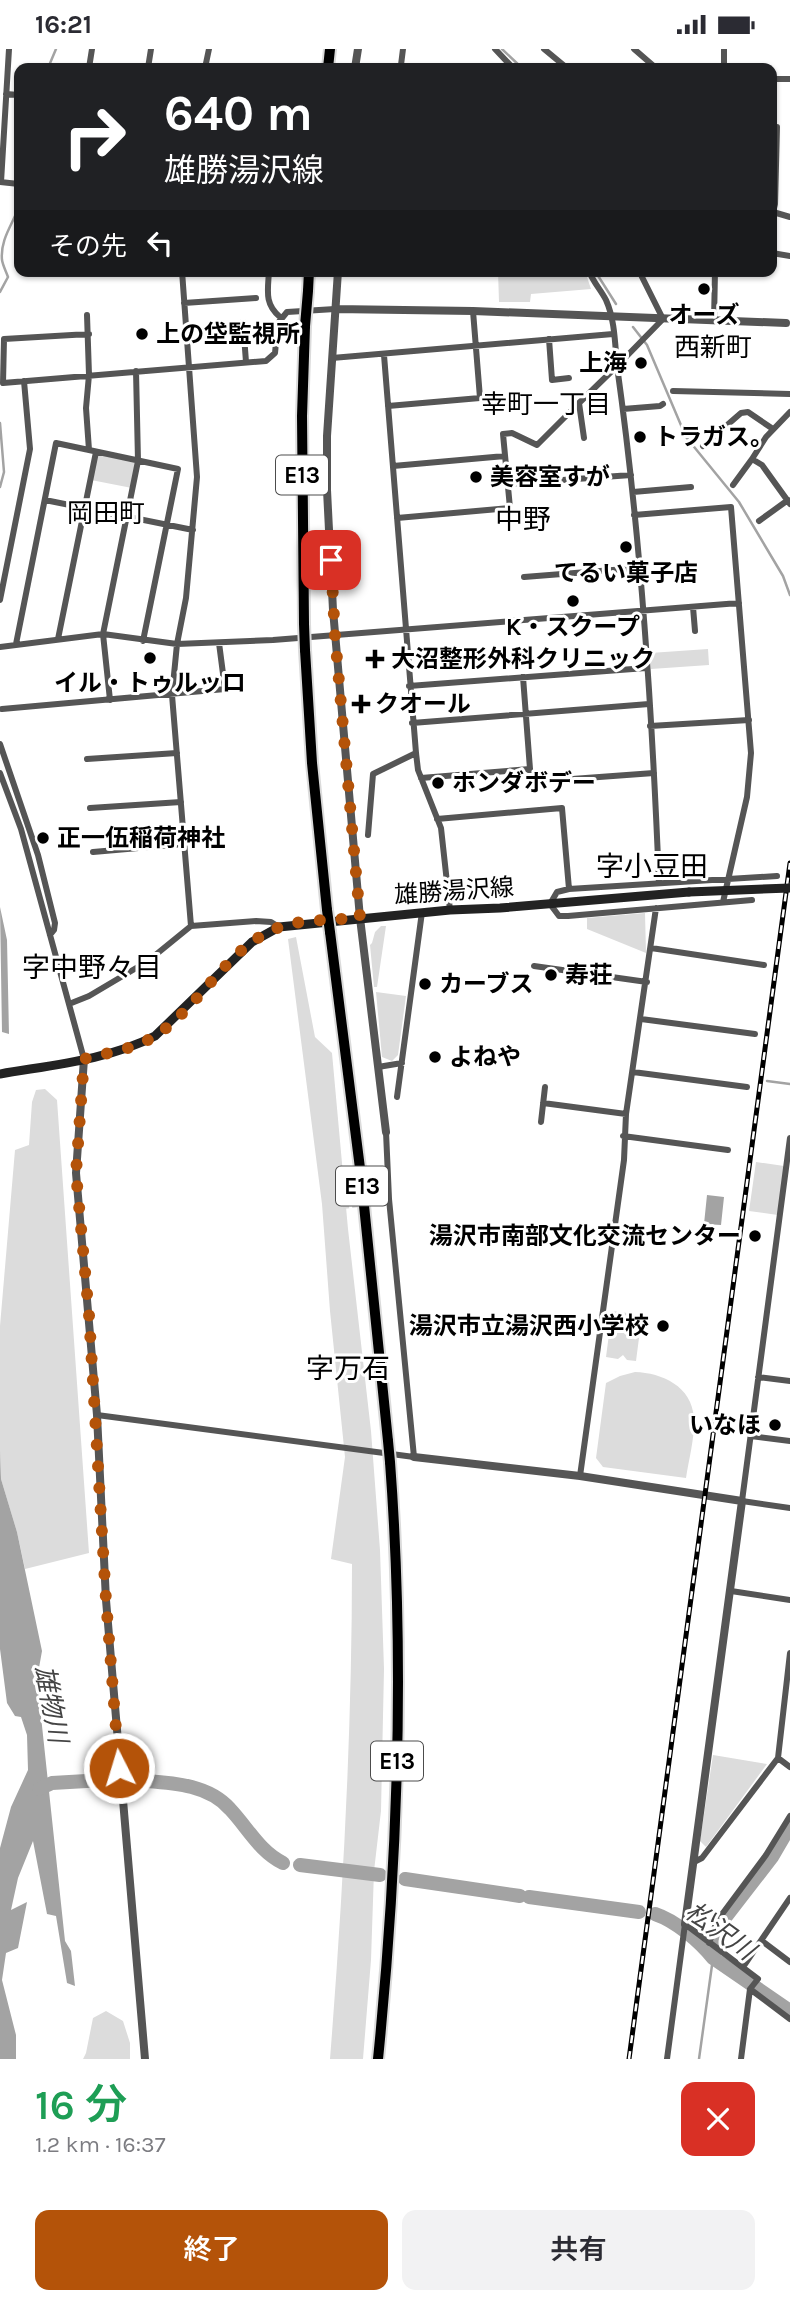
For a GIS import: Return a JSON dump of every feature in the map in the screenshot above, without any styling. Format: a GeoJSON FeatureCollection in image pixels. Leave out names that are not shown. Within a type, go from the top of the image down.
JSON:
{"type":"FeatureCollection","features":[{"type":"Feature","properties":{"kind":"highway","name":"E13"},"geometry":{"type":"LineString","coordinates":[[308,277],[302,440],[304,624],[312,763],[327,910],[361,1175],[390,1462],[397,1570],[397,1809],[392,1909],[378,2059]]}},
{"type":"Feature","properties":{"kind":"main road","name":"雄勝湯沢線"},"geometry":{"type":"LineString","coordinates":[[0,1074],[84,1059],[141,1043],[155,1036],[175,1020],[237,956],[260,937],[279,927],[422,912],[689,892],[790,888]]}},
{"type":"Feature","properties":{"kind":"street"},"geometry":{"type":"LineString","coordinates":[[1,182],[9,49]]}},
{"type":"Feature","properties":{"kind":"street"},"geometry":{"type":"LineString","coordinates":[[495,49],[508,63]]}},
{"type":"Feature","properties":{"kind":"street"},"geometry":{"type":"LineString","coordinates":[[544,49],[561,63]]}},
{"type":"Feature","properties":{"kind":"street"},"geometry":{"type":"LineString","coordinates":[[634,49],[650,63]]}},
{"type":"Feature","properties":{"kind":"street"},"geometry":{"type":"LineString","coordinates":[[6,94],[14,95]]}},
{"type":"Feature","properties":{"kind":"street"},"geometry":{"type":"LineString","coordinates":[[182,277],[197,477],[186,599],[177,644],[172,695],[191,926]]}},
{"type":"Feature","properties":{"kind":"street"},"geometry":{"type":"LineString","coordinates":[[269,277],[267,300],[273,312],[280,317]]}},
{"type":"Feature","properties":{"kind":"street"},"geometry":{"type":"LineString","coordinates":[[338,277],[327,436],[327,490],[335,636],[360,918],[386,1132],[388,1199],[396,1256],[414,1457]]}},
{"type":"Feature","properties":{"kind":"street"},"geometry":{"type":"LineString","coordinates":[[591,277],[605,298],[611,318],[633,492],[654,773],[659,883]]}},
{"type":"Feature","properties":{"kind":"street"},"geometry":{"type":"LineString","coordinates":[[642,277],[663,319]]}},
{"type":"Feature","properties":{"kind":"street"},"geometry":{"type":"LineString","coordinates":[[714,321],[715,277]]}},
{"type":"Feature","properties":{"kind":"street"},"geometry":{"type":"LineString","coordinates":[[184,303],[256,298]]}},
{"type":"Feature","properties":{"kind":"street"},"geometry":{"type":"LineString","coordinates":[[89,334],[4,339],[2,383],[266,361],[275,353],[280,317],[287,311],[472,311],[788,325]]}},
{"type":"Feature","properties":{"kind":"street"},"geometry":{"type":"LineString","coordinates":[[388,406],[480,398],[472,311]]}},
{"type":"Feature","properties":{"kind":"street"},"geometry":{"type":"LineString","coordinates":[[58,639],[85,509],[93,451],[86,408],[89,375],[87,315]]}},
{"type":"Feature","properties":{"kind":"street"},"geometry":{"type":"LineString","coordinates":[[397,518],[510,508],[503,434],[512,433],[537,445],[663,319]]}},
{"type":"Feature","properties":{"kind":"street"},"geometry":{"type":"LineString","coordinates":[[243,322],[246,362]]}},
{"type":"Feature","properties":{"kind":"street"},"geometry":{"type":"LineString","coordinates":[[332,358],[613,334]]}},
{"type":"Feature","properties":{"kind":"street"},"geometry":{"type":"LineString","coordinates":[[549,339],[552,380],[569,378]]}},
{"type":"Feature","properties":{"kind":"street"},"geometry":{"type":"LineString","coordinates":[[384,355],[412,723],[421,778],[441,828],[450,910]]}},
{"type":"Feature","properties":{"kind":"street"},"geometry":{"type":"LineString","coordinates":[[110,700],[103,634],[138,461],[136,371]]}},
{"type":"Feature","properties":{"kind":"street"},"geometry":{"type":"LineString","coordinates":[[0,600],[30,449],[24,381]]}},
{"type":"Feature","properties":{"kind":"street"},"geometry":{"type":"LineString","coordinates":[[673,391],[790,394]]}},
{"type":"Feature","properties":{"kind":"street"},"geometry":{"type":"LineString","coordinates":[[579,403],[584,438]]}},
{"type":"Feature","properties":{"kind":"street"},"geometry":{"type":"LineString","coordinates":[[623,409],[663,404]]}},
{"type":"Feature","properties":{"kind":"street"},"geometry":{"type":"LineString","coordinates":[[703,446],[741,413],[748,412],[773,429]]}},
{"type":"Feature","properties":{"kind":"street"},"geometry":{"type":"LineString","coordinates":[[733,485],[773,429],[790,412]]}},
{"type":"Feature","properties":{"kind":"street"},"geometry":{"type":"LineString","coordinates":[[16,644],[56,443],[177,469],[143,641]]}},
{"type":"Feature","properties":{"kind":"street"},"geometry":{"type":"LineString","coordinates":[[393,466],[505,456]]}},
{"type":"Feature","properties":{"kind":"street"},"geometry":{"type":"LineString","coordinates":[[752,459],[762,464],[789,502],[759,521]]}},
{"type":"Feature","properties":{"kind":"street"},"geometry":{"type":"LineString","coordinates":[[508,484],[631,475]]}},
{"type":"Feature","properties":{"kind":"street"},"geometry":{"type":"LineString","coordinates":[[633,492],[691,487]]}},
{"type":"Feature","properties":{"kind":"street"},"geometry":{"type":"LineString","coordinates":[[45,500],[192,530]]}},
{"type":"Feature","properties":{"kind":"street"},"geometry":{"type":"LineString","coordinates":[[634,515],[731,507],[751,753],[747,797],[723,902]]}},
{"type":"Feature","properties":{"kind":"street"},"geometry":{"type":"LineString","coordinates":[[524,577],[638,568]]}},
{"type":"Feature","properties":{"kind":"street"},"geometry":{"type":"LineString","coordinates":[[0,647],[103,634],[177,644],[219,643],[739,603]]}},
{"type":"Feature","properties":{"kind":"street"},"geometry":{"type":"LineString","coordinates":[[692,607],[695,631]]}},
{"type":"Feature","properties":{"kind":"street"},"geometry":{"type":"LineString","coordinates":[[2,709],[225,689],[219,643]]}},
{"type":"Feature","properties":{"kind":"street"},"geometry":{"type":"LineString","coordinates":[[409,686],[646,668]]}},
{"type":"Feature","properties":{"kind":"street"},"geometry":{"type":"LineString","coordinates":[[523,677],[531,782],[654,773]]}},
{"type":"Feature","properties":{"kind":"street"},"geometry":{"type":"LineString","coordinates":[[412,723],[649,704]]}},
{"type":"Feature","properties":{"kind":"street"},"geometry":{"type":"LineString","coordinates":[[650,726],[749,720]]}},
{"type":"Feature","properties":{"kind":"street"},"geometry":{"type":"LineString","coordinates":[[0,744],[38,855],[55,923],[50,935]]}},
{"type":"Feature","properties":{"kind":"street"},"geometry":{"type":"LineString","coordinates":[[87,759],[177,753]]}},
{"type":"Feature","properties":{"kind":"street"},"geometry":{"type":"LineString","coordinates":[[368,835],[373,774],[416,753]]}},
{"type":"Feature","properties":{"kind":"street"},"geometry":{"type":"LineString","coordinates":[[421,778],[530,769]]}},
{"type":"Feature","properties":{"kind":"street"},"geometry":{"type":"LineString","coordinates":[[0,773],[21,829],[84,1059],[76,1173],[97,1415],[108,1626],[145,2059]]}},
{"type":"Feature","properties":{"kind":"street"},"geometry":{"type":"LineString","coordinates":[[90,808],[180,802]]}},
{"type":"Feature","properties":{"kind":"street"},"geometry":{"type":"LineString","coordinates":[[437,819],[562,808],[569,889]]}},
{"type":"Feature","properties":{"kind":"street"},"geometry":{"type":"LineString","coordinates":[[93,852],[184,844]]}},
{"type":"Feature","properties":{"kind":"street"},"geometry":{"type":"LineString","coordinates":[[752,900],[559,916],[550,904],[557,892],[569,889],[777,876]]}},
{"type":"Feature","properties":{"kind":"street"},"geometry":{"type":"LineString","coordinates":[[580,1476],[622,1173],[623,1136],[656,908]]}},
{"type":"Feature","properties":{"kind":"street"},"geometry":{"type":"LineString","coordinates":[[397,1097],[422,912]]}},
{"type":"Feature","properties":{"kind":"street"},"geometry":{"type":"LineString","coordinates":[[69,1004],[89,996],[148,961],[191,926],[256,921],[271,922],[279,927]]}},
{"type":"Feature","properties":{"kind":"street"},"geometry":{"type":"LineString","coordinates":[[651,949],[764,965]]}},
{"type":"Feature","properties":{"kind":"street"},"geometry":{"type":"LineString","coordinates":[[534,967],[647,982]]}},
{"type":"Feature","properties":{"kind":"street"},"geometry":{"type":"LineString","coordinates":[[641,1019],[755,1034]]}},
{"type":"Feature","properties":{"kind":"street"},"geometry":{"type":"LineString","coordinates":[[378,1067],[402,1063]]}},
{"type":"Feature","properties":{"kind":"street"},"geometry":{"type":"LineString","coordinates":[[633,1072],[747,1087]]}},
{"type":"Feature","properties":{"kind":"street"},"geometry":{"type":"LineString","coordinates":[[541,1122],[545,1087]]}},
{"type":"Feature","properties":{"kind":"street"},"geometry":{"type":"LineString","coordinates":[[543,1103],[626,1114]]}},
{"type":"Feature","properties":{"kind":"street"},"geometry":{"type":"LineString","coordinates":[[623,1136],[728,1150]]}},
{"type":"Feature","properties":{"kind":"street"},"geometry":{"type":"LineString","coordinates":[[667,2059],[790,1138]]}},
{"type":"Feature","properties":{"kind":"street"},"geometry":{"type":"LineString","coordinates":[[378,1202],[388,1199]]}},
{"type":"Feature","properties":{"kind":"street"},"geometry":{"type":"LineString","coordinates":[[758,1377],[790,1381]]}},
{"type":"Feature","properties":{"kind":"street"},"geometry":{"type":"LineString","coordinates":[[97,1415],[580,1476],[790,1509]]}},
{"type":"Feature","properties":{"kind":"street"},"geometry":{"type":"LineString","coordinates":[[751,1436],[790,1441]]}},
{"type":"Feature","properties":{"kind":"street"},"geometry":{"type":"LineString","coordinates":[[730,1591],[790,1600]]}},
{"type":"Feature","properties":{"kind":"street"},"geometry":{"type":"LineString","coordinates":[[694,1862],[702,1858],[778,1758],[790,1653]]}},
{"type":"Feature","properties":{"kind":"street"},"geometry":{"type":"LineString","coordinates":[[778,1758],[790,1767]]}},
{"type":"Feature","properties":{"kind":"street"},"geometry":{"type":"LineString","coordinates":[[709,1943],[717,1921],[786,1828],[790,1816]]}},
{"type":"Feature","properties":{"kind":"street"},"geometry":{"type":"LineString","coordinates":[[743,1967],[790,1898]]}},
{"type":"Feature","properties":{"kind":"street"},"geometry":{"type":"LineString","coordinates":[[685,1924],[758,1979],[750,1989],[741,2059]]}},
{"type":"Feature","properties":{"kind":"street"},"geometry":{"type":"LineString","coordinates":[[762,1941],[790,1962]]}},
{"type":"Feature","properties":{"kind":"street"},"geometry":{"type":"LineString","coordinates":[[750,1989],[790,2019]]}},
{"type":"Feature","properties":{"kind":"shaded area"},"geometry":{"type":"Polygon","coordinates":[[[498,277],[587,277],[591,289],[531,294],[530,302],[499,302],[498,277]]]}},
{"type":"Feature","properties":{"kind":"shaded area"},"geometry":{"type":"Polygon","coordinates":[[[96,452],[138,461],[132,488],[91,480],[96,452]]]}},
{"type":"Feature","properties":{"kind":"shaded area"},"geometry":{"type":"Polygon","coordinates":[[[708,649],[709,665],[651,669],[650,653],[708,649]]]}},
{"type":"Feature","properties":{"kind":"shaded area"},"geometry":{"type":"Polygon","coordinates":[[[0,907],[7,940],[9,1034],[2,1032],[0,907]]]}},
{"type":"Feature","properties":{"kind":"shaded area"},"geometry":{"type":"Polygon","coordinates":[[[645,913],[646,953],[587,929],[587,918],[645,913]]]}},
{"type":"Feature","properties":{"kind":"shaded area"},"geometry":{"type":"Polygon","coordinates":[[[381,926],[386,926],[377,987],[374,987],[370,945],[375,932],[381,926]]]}},
{"type":"Feature","properties":{"kind":"shaded area"},"geometry":{"type":"Polygon","coordinates":[[[296,937],[315,1037],[332,1053],[348,1229],[371,1431],[380,1550],[384,1669],[381,1811],[374,1871],[371,1960],[363,2059],[330,2059],[346,1812],[352,1564],[331,1559],[345,1457],[322,1204],[288,939],[296,937]]]}},
{"type":"Feature","properties":{"kind":"shaded area"},"geometry":{"type":"Polygon","coordinates":[[[376,992],[406,996],[398,1055],[392,1061],[382,1057],[376,992]]]}},
{"type":"Feature","properties":{"kind":"shaded area"},"geometry":{"type":"Polygon","coordinates":[[[45,1089],[57,1100],[89,1553],[25,1569],[1,1479],[0,1326],[15,1150],[29,1145],[32,1102],[36,1090],[45,1089]]]}},
{"type":"Feature","properties":{"kind":"shaded area"},"geometry":{"type":"Polygon","coordinates":[[[756,1162],[784,1166],[778,1215],[749,1211],[756,1162]]]}},
{"type":"Feature","properties":{"kind":"shaded area"},"geometry":{"type":"Polygon","coordinates":[[[707,1195],[724,1197],[721,1225],[704,1224],[707,1195]]]}},
{"type":"Feature","properties":{"kind":"shaded area"},"geometry":{"type":"Polygon","coordinates":[[[612,1311],[642,1315],[636,1361],[627,1360],[623,1355],[618,1359],[606,1357],[612,1311]]]}},
{"type":"Feature","properties":{"kind":"shaded area"},"geometry":{"type":"Polygon","coordinates":[[[635,1372],[655,1375],[674,1383],[688,1397],[694,1425],[686,1478],[603,1467],[596,1458],[606,1383],[635,1372]]]}},
{"type":"Feature","properties":{"kind":"shaded area"},"geometry":{"type":"Polygon","coordinates":[[[0,1451],[1,1479],[17,1532],[42,1651],[37,1679],[65,1941],[71,1951],[75,1986],[67,1983],[56,1916],[47,1914],[33,1841],[18,1878],[11,1910],[27,1902],[18,1948],[6,1953],[2,1980],[16,2035],[16,2059],[0,2059],[0,1848],[11,1807],[28,1770],[27,1735],[21,1717],[15,1716],[7,1703],[0,1649],[0,1451]]]}},
{"type":"Feature","properties":{"kind":"shaded area"},"geometry":{"type":"Polygon","coordinates":[[[713,1755],[767,1764],[706,1847],[700,1841],[713,1755]]]}},
{"type":"Feature","properties":{"kind":"shaded area"},"geometry":{"type":"Polygon","coordinates":[[[106,2011],[123,2021],[130,2043],[130,2059],[83,2059],[93,2018],[106,2011]]]}},
{"type":"Feature","properties":{"kind":"waterway"},"geometry":{"type":"LineString","coordinates":[[50,63],[56,49]]}},
{"type":"Feature","properties":{"kind":"waterway"},"geometry":{"type":"LineString","coordinates":[[502,49],[517,63]]}},
{"type":"Feature","properties":{"kind":"waterway"},"geometry":{"type":"LineString","coordinates":[[0,292],[8,277],[2,260],[3,246],[14,218]]}},
{"type":"Feature","properties":{"kind":"waterway"},"geometry":{"type":"LineString","coordinates":[[599,277],[616,304]]}},
{"type":"Feature","properties":{"kind":"waterway"},"geometry":{"type":"LineString","coordinates":[[633,327],[647,345],[686,437],[739,502],[783,576],[790,595]]}},
{"type":"Feature","properties":{"kind":"waterway"},"geometry":{"type":"LineString","coordinates":[[0,423],[4,472],[0,487]]}},
{"type":"Feature","properties":{"kind":"waterway"},"geometry":{"type":"LineString","coordinates":[[767,1081],[790,1084]]}},
{"type":"Feature","properties":{"kind":"waterway","name":"松沢川"},"geometry":{"type":"LineString","coordinates":[[39,1789],[52,1783],[104,1780]]}},
{"type":"Feature","properties":{"kind":"waterway","name":"松沢川"},"geometry":{"type":"LineString","coordinates":[[133,1780],[185,1785],[209,1793],[230,1809],[267,1852],[283,1863]]}},
{"type":"Feature","properties":{"kind":"waterway"},"geometry":{"type":"LineString","coordinates":[[713,1958],[721,1923],[772,1857],[790,1826]]}},
{"type":"Feature","properties":{"kind":"waterway","name":"松沢川"},"geometry":{"type":"LineString","coordinates":[[300,1865],[380,1875]]}},
{"type":"Feature","properties":{"kind":"waterway","name":"松沢川"},"geometry":{"type":"LineString","coordinates":[[405,1879],[520,1896]]}},
{"type":"Feature","properties":{"kind":"waterway","name":"松沢川"},"geometry":{"type":"LineString","coordinates":[[529,1897],[639,1912]]}},
{"type":"Feature","properties":{"kind":"waterway","name":"松沢川"},"geometry":{"type":"LineString","coordinates":[[655,1914],[679,1927],[713,1958],[790,2011]]}},
{"type":"Feature","properties":{"kind":"waterway"},"geometry":{"type":"LineString","coordinates":[[699,2059],[713,1958]]}},
{"type":"Feature","properties":{"kind":"tunnel"},"geometry":{"type":"LineString","coordinates":[[343,1206],[378,1202]]}},
{"type":"Feature","properties":{"kind":"railway"},"geometry":{"type":"LineString","coordinates":[[629,2059],[790,863]]}},
{"type":"Feature","properties":{"kind":"place","name":"オーズ"},"geometry":{"type":"Point","coordinates":[704,289]}},
{"type":"Feature","properties":{"kind":"place","name":"上の垈監視所"},"geometry":{"type":"Point","coordinates":[142,334]}},
{"type":"Feature","properties":{"kind":"place","name":"上海"},"geometry":{"type":"Point","coordinates":[641,363]}},
{"type":"Feature","properties":{"kind":"place","name":"トラガス。"},"geometry":{"type":"Point","coordinates":[640,437]}},
{"type":"Feature","properties":{"kind":"place","name":"美容室すが"},"geometry":{"type":"Point","coordinates":[476,477]}},
{"type":"Feature","properties":{"kind":"place","name":"てるい菓子店"},"geometry":{"type":"Point","coordinates":[626,547]}},
{"type":"Feature","properties":{"kind":"place","name":"K・スクープ"},"geometry":{"type":"Point","coordinates":[573,601]}},
{"type":"Feature","properties":{"kind":"place","name":"イル・トゥルッロ"},"geometry":{"type":"Point","coordinates":[150,658]}},
{"type":"Feature","properties":{"kind":"place","name":"大沼整形外科クリニック"},"geometry":{"type":"Point","coordinates":[375,659]}},
{"type":"Feature","properties":{"kind":"place","name":"クオール"},"geometry":{"type":"Point","coordinates":[361,704]}},
{"type":"Feature","properties":{"kind":"place","name":"ホンダボデー"},"geometry":{"type":"Point","coordinates":[438,783]}},
{"type":"Feature","properties":{"kind":"place","name":"正一伍稲荷神社"},"geometry":{"type":"Point","coordinates":[43,838]}},
{"type":"Feature","properties":{"kind":"place","name":"寿荘"},"geometry":{"type":"Point","coordinates":[551,975]}},
{"type":"Feature","properties":{"kind":"place","name":"カーブス"},"geometry":{"type":"Point","coordinates":[425,984]}},
{"type":"Feature","properties":{"kind":"place","name":"よねや"},"geometry":{"type":"Point","coordinates":[435,1057]}},
{"type":"Feature","properties":{"kind":"place","name":"湯沢市南部文化交流センター"},"geometry":{"type":"Point","coordinates":[755,1236]}},
{"type":"Feature","properties":{"kind":"place","name":"湯沢市立湯沢西小学校"},"geometry":{"type":"Point","coordinates":[663,1326]}},
{"type":"Feature","properties":{"kind":"place","name":"いなほ"},"geometry":{"type":"Point","coordinates":[775,1425]}},
{"type":"Feature","properties":{"kind":"district","name":"西新町"},"geometry":{"type":"Point","coordinates":[713,347]}},
{"type":"Feature","properties":{"kind":"district","name":"幸町一丁目"},"geometry":{"type":"Point","coordinates":[546,404]}},
{"type":"Feature","properties":{"kind":"district","name":"岡田町"},"geometry":{"type":"Point","coordinates":[106,513]}},
{"type":"Feature","properties":{"kind":"district","name":"中野"},"geometry":{"type":"Point","coordinates":[523,519]}},
{"type":"Feature","properties":{"kind":"district","name":"字小豆田"},"geometry":{"type":"Point","coordinates":[652,866]}},
{"type":"Feature","properties":{"kind":"district","name":"字中野々目"},"geometry":{"type":"Point","coordinates":[92,967]}},
{"type":"Feature","properties":{"kind":"district","name":"字万石"},"geometry":{"type":"Point","coordinates":[348,1368]}},
{"type":"Feature","properties":{"kind":"route"},"geometry":{"type":"LineString","coordinates":[[119,1768],[106,1600],[97,1415],[76,1173],[84,1059],[141,1043],[155,1036],[175,1020],[252,942],[267,932],[303,923],[360,918],[335,636],[331,560]]}},
{"type":"Feature","properties":{"kind":"water label","name":"雄物川"},"geometry":{"type":"Point","coordinates":[51,1704]}}]}
